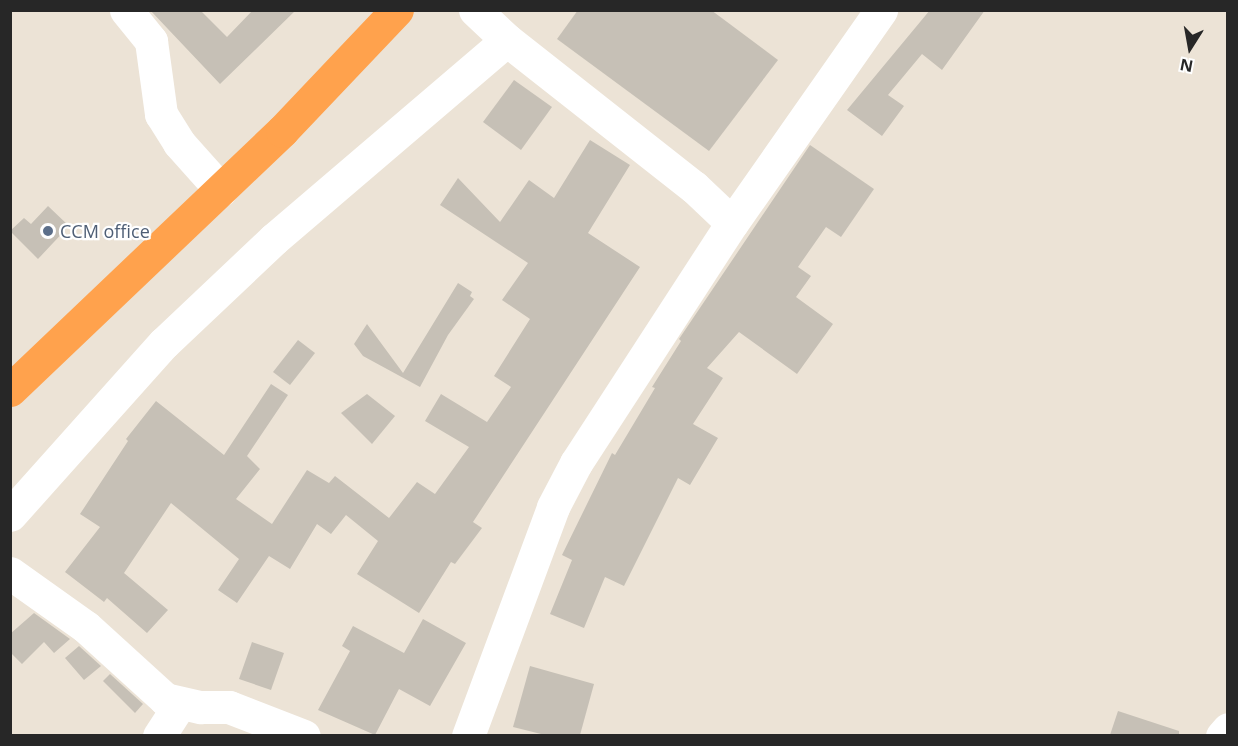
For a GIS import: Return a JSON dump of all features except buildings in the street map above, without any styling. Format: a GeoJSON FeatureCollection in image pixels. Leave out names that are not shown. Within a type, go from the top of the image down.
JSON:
{"type":"FeatureCollection","features":[{"type":"Feature","properties":{"kind":"highway"},"geometry":{"type":"LineString","coordinates":[[10,390],[221,190],[397,10]]}},
{"type":"Feature","properties":{"kind":"street"},"geometry":{"type":"LineString","coordinates":[[126,10],[150,41],[161,114],[179,143],[221,190]]}},
{"type":"Feature","properties":{"kind":"street"},"geometry":{"type":"LineString","coordinates":[[475,10],[507,40],[694,187],[732,223]]}},
{"type":"Feature","properties":{"kind":"street"},"geometry":{"type":"LineString","coordinates":[[468,735],[552,507],[634,370],[732,223],[881,10]]}},
{"type":"Feature","properties":{"kind":"street"},"geometry":{"type":"LineString","coordinates":[[10,515],[164,344],[274,240],[507,40]]}},
{"type":"Feature","properties":{"kind":"street"},"geometry":{"type":"LineString","coordinates":[[10,573],[86,627],[158,694],[180,704],[229,707],[304,735]]}},
{"type":"Feature","properties":{"kind":"street"},"geometry":{"type":"LineString","coordinates":[[159,735],[180,704]]}},
{"type":"Feature","properties":{"kind":"street"},"geometry":{"type":"LineString","coordinates":[[1222,735],[1227,729]]}},
{"type":"Feature","properties":{"kind":"place","name":"CCM office"},"geometry":{"type":"Point","coordinates":[48,231]}}]}
